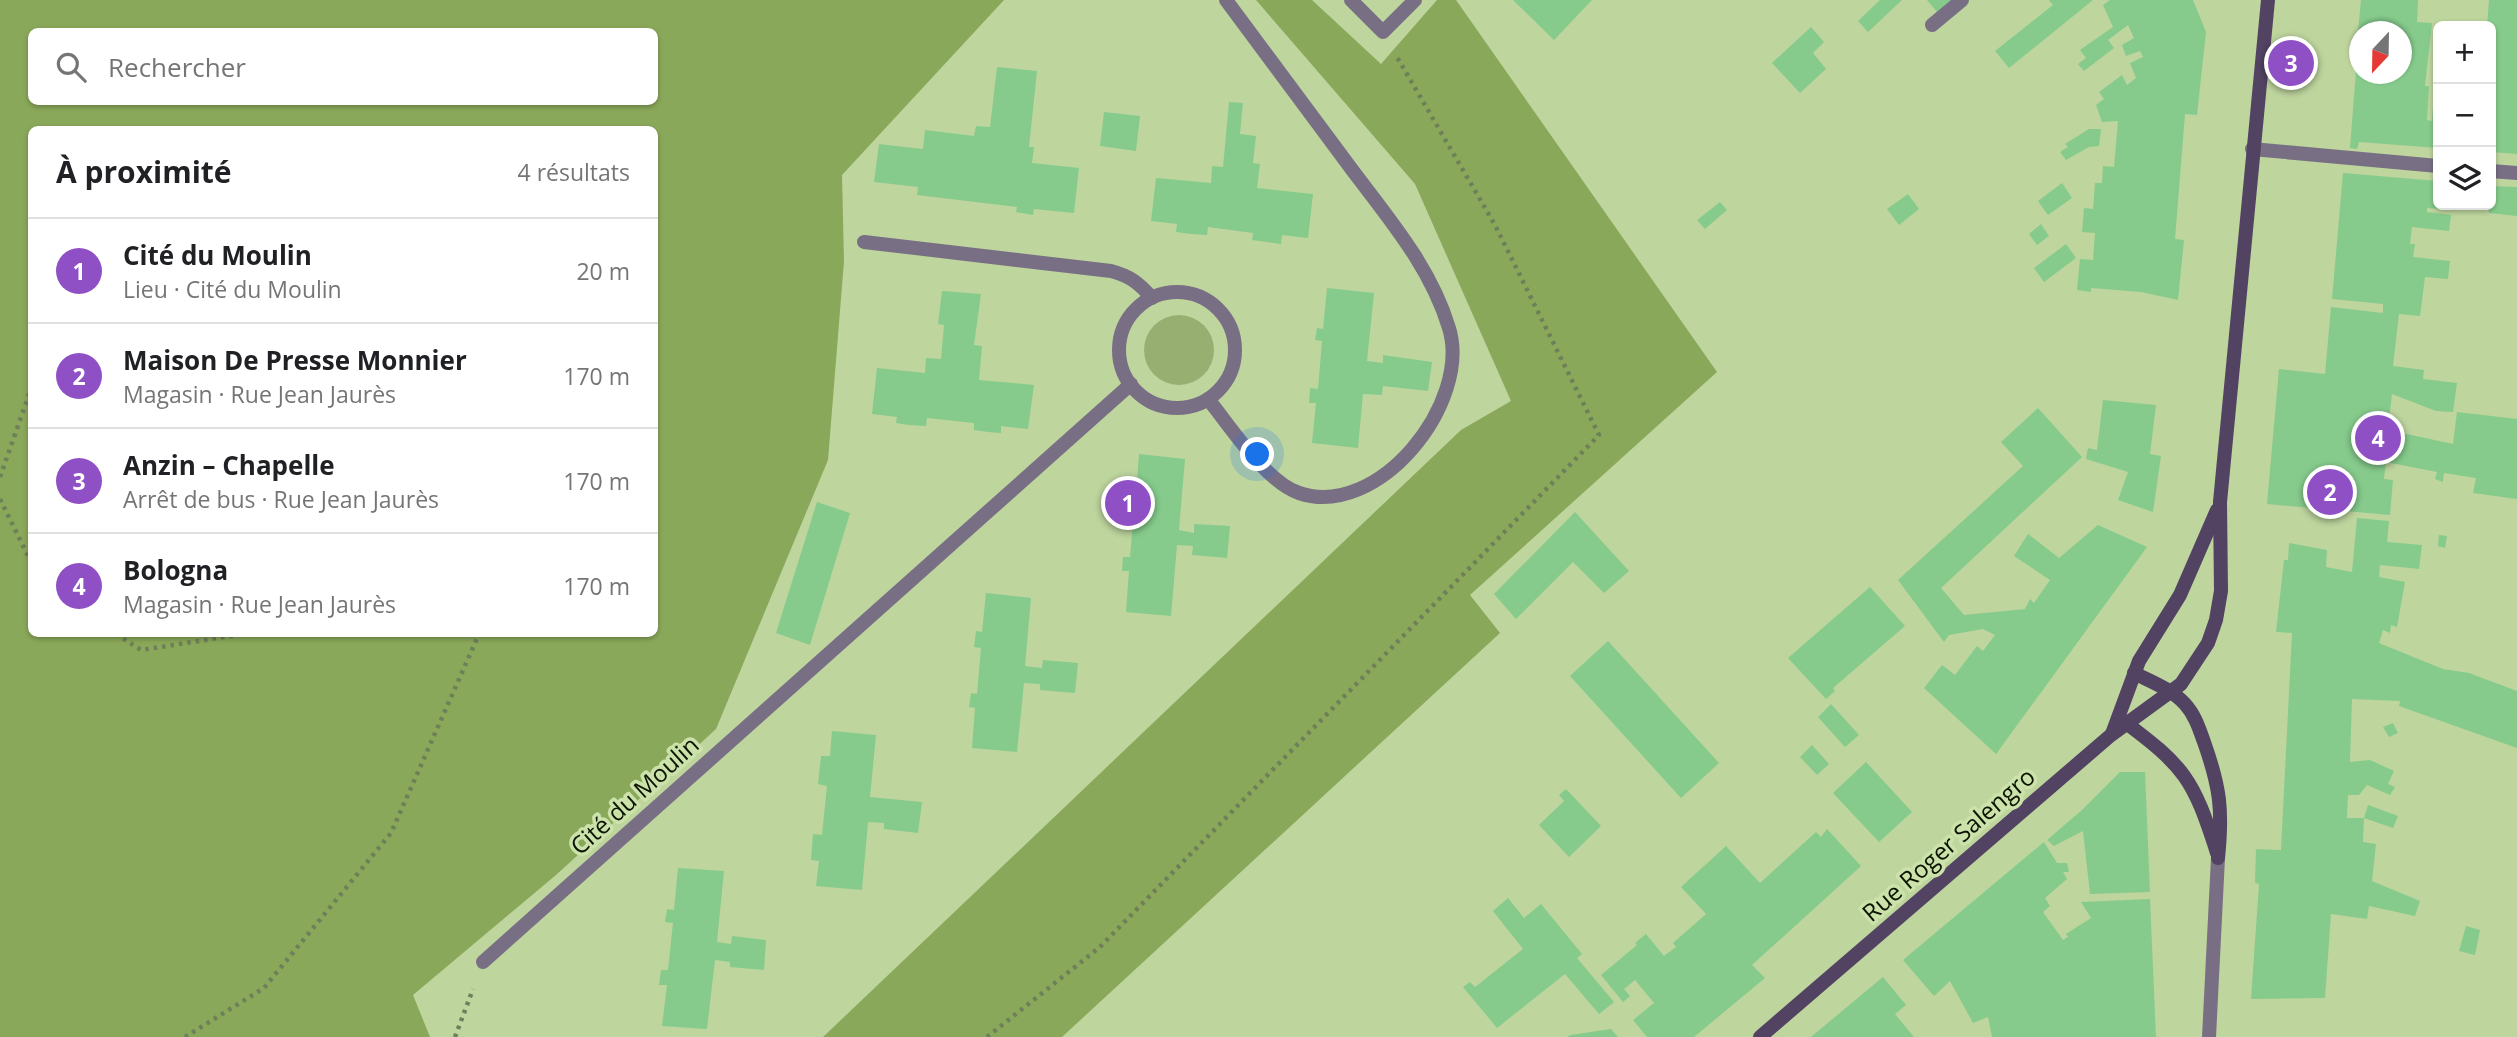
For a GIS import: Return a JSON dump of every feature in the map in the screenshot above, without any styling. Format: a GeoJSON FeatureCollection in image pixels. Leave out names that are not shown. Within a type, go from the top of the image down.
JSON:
{"type":"FeatureCollection","features":[{"type":"Feature","properties":{"kind":"street"},"geometry":{"type":"LineString","coordinates":[[1208,399],[1273,479],[1301,494],[1337,496],[1369,485],[1417,443],[1433,422],[1444,398],[1453,352],[1450,330],[1443,311],[1416,255],[1226,0]]}},
{"type":"Feature","properties":{"kind":"street"},"geometry":{"type":"LineString","coordinates":[[1351,0],[1383,32],[1415,0]]}},
{"type":"Feature","properties":{"kind":"street"},"geometry":{"type":"LineString","coordinates":[[1932,25],[1962,0]]}},
{"type":"Feature","properties":{"kind":"street"},"geometry":{"type":"LineString","coordinates":[[2218,858],[2202,806],[2188,779],[2169,757],[2123,721],[2134,673],[2149,643],[2180,595],[2220,502],[2268,0]]}},
{"type":"Feature","properties":{"kind":"street"},"geometry":{"type":"LineString","coordinates":[[2252,149],[2433,166]]}},
{"type":"Feature","properties":{"kind":"street"},"geometry":{"type":"LineString","coordinates":[[2496,171],[2517,173]]}},
{"type":"Feature","properties":{"kind":"street"},"geometry":{"type":"LineString","coordinates":[[864,242],[1111,271],[1130,277],[1153,298]]}},
{"type":"Feature","properties":{"kind":"street"},"geometry":{"type":"LineString","coordinates":[[1175,292],[1197,295],[1211,303],[1227,319],[1234,340],[1234,363],[1224,384],[1208,399],[1195,405],[1173,408],[1153,402],[1131,384],[1123,370],[1120,355],[1122,332],[1134,312],[1153,298],[1175,292]]}},
{"type":"Feature","properties":{"kind":"street","name":"Cité du Moulin"},"geometry":{"type":"LineString","coordinates":[[483,962],[1131,384]]}},
{"type":"Feature","properties":{"kind":"street","name":"Rue Roger Salengro"},"geometry":{"type":"LineString","coordinates":[[1760,1037],[2111,735],[2123,721],[2172,692],[2188,676],[2202,655],[2217,620],[2221,591],[2220,502]]}},
{"type":"Feature","properties":{"kind":"street"},"geometry":{"type":"LineString","coordinates":[[2134,673],[2172,692],[2185,704],[2197,722],[2217,782],[2222,810],[2209,1037]]}},
{"type":"Feature","properties":{"kind":"path"},"geometry":{"type":"LineString","coordinates":[[987,1037],[1100,947],[1599,435],[1495,225],[1383,32]]}},
{"type":"Feature","properties":{"kind":"path"},"geometry":{"type":"LineString","coordinates":[[0,477],[28,397]]}},
{"type":"Feature","properties":{"kind":"path"},"geometry":{"type":"LineString","coordinates":[[0,499],[28,556]]}},
{"type":"Feature","properties":{"kind":"path"},"geometry":{"type":"LineString","coordinates":[[121,637],[141,650],[225,637]]}},
{"type":"Feature","properties":{"kind":"path"},"geometry":{"type":"LineString","coordinates":[[185,1037],[264,988],[391,833],[478,637]]}},
{"type":"Feature","properties":{"kind":"path"},"geometry":{"type":"LineString","coordinates":[[455,1037],[483,962]]}},
{"type":"Feature","properties":{"kind":"green space"},"geometry":{"type":"Polygon","coordinates":[[[0,0],[1004,0],[842,175],[844,261],[828,460],[716,729],[556,875],[413,995],[430,1037],[0,1037],[0,0]]]}},
{"type":"Feature","properties":{"kind":"green space"},"geometry":{"type":"Polygon","coordinates":[[[1256,0],[1312,0],[1381,64],[1437,0],[1456,0],[1717,372],[1470,595],[1500,633],[1062,1037],[823,1037],[1461,430],[1511,401],[1415,184],[1256,0]]]}},
{"type":"Feature","properties":{"kind":"green space"},"geometry":{"type":"Polygon","coordinates":[[[1179,315],[1204,325],[1214,350],[1204,375],[1179,385],[1154,375],[1144,350],[1154,325],[1179,315]]]}},
{"type":"Feature","properties":{"kind":"building"},"geometry":{"type":"Polygon","coordinates":[[[1513,0],[1592,0],[1554,40],[1513,0]]]}},
{"type":"Feature","properties":{"kind":"building"},"geometry":{"type":"Polygon","coordinates":[[[1880,0],[1902,0],[1868,32],[1858,21],[1880,0]]]}},
{"type":"Feature","properties":{"kind":"building"},"geometry":{"type":"Polygon","coordinates":[[[1927,0],[1952,0],[1937,12],[1927,0]]]}},
{"type":"Feature","properties":{"kind":"building"},"geometry":{"type":"Polygon","coordinates":[[[2049,0],[2093,0],[2009,68],[1995,51],[2053,5],[2049,0]]]}},
{"type":"Feature","properties":{"kind":"building"},"geometry":{"type":"Polygon","coordinates":[[[2110,0],[2193,0],[2206,32],[2197,115],[2185,114],[2175,239],[2184,240],[2178,300],[2141,292],[2091,288],[2091,292],[2077,290],[2080,259],[2093,260],[2095,233],[2082,232],[2084,208],[2093,209],[2095,183],[2102,183],[2103,166],[2114,167],[2118,121],[2102,122],[2096,105],[2104,99],[2099,92],[2122,75],[2127,85],[2136,78],[2130,63],[2143,57],[2140,51],[2126,56],[2122,45],[2134,38],[2128,25],[2108,40],[2114,48],[2084,71],[2078,64],[2086,58],[2080,50],[2113,27],[2103,5],[2110,0]]]}},
{"type":"Feature","properties":{"kind":"building"},"geometry":{"type":"Polygon","coordinates":[[[2361,0],[2418,0],[2417,22],[2432,23],[2425,86],[2429,86],[2427,120],[2432,121],[2433,105],[2433,148],[2359,142],[2357,149],[2350,148],[2355,84],[2412,84],[2412,21],[2359,21],[2361,0]]]}},
{"type":"Feature","properties":{"kind":"building"},"geometry":{"type":"Polygon","coordinates":[[[2489,0],[2517,0],[2517,154],[2496,152],[2496,21],[2487,21],[2489,0]]]}},
{"type":"Feature","properties":{"kind":"building"},"geometry":{"type":"Polygon","coordinates":[[[1811,27],[1824,42],[1813,53],[1826,69],[1800,93],[1772,63],[1811,27]]]}},
{"type":"Feature","properties":{"kind":"building"},"geometry":{"type":"Polygon","coordinates":[[[997,67],[1037,71],[1029,147],[1034,147],[1032,163],[1079,168],[1074,213],[1034,209],[1033,215],[1016,212],[1017,207],[917,195],[918,187],[874,182],[879,144],[923,149],[925,130],[974,136],[976,126],[990,127],[997,67]]]}},
{"type":"Feature","properties":{"kind":"building"},"geometry":{"type":"Polygon","coordinates":[[[1229,102],[1243,103],[1240,134],[1256,136],[1253,163],[1260,164],[1257,188],[1313,194],[1308,238],[1282,235],[1281,244],[1252,240],[1253,233],[1208,227],[1207,235],[1176,232],[1177,224],[1151,221],[1156,178],[1211,183],[1212,166],[1223,167],[1229,102]]]}},
{"type":"Feature","properties":{"kind":"building"},"geometry":{"type":"Polygon","coordinates":[[[1104,112],[1140,116],[1136,151],[1100,146],[1104,112]]]}},
{"type":"Feature","properties":{"kind":"building"},"geometry":{"type":"Polygon","coordinates":[[[2089,129],[2101,129],[2099,146],[2089,147],[2066,160],[2060,152],[2068,147],[2065,144],[2089,129]]]}},
{"type":"Feature","properties":{"kind":"building"},"geometry":{"type":"Polygon","coordinates":[[[2343,173],[2433,181],[2433,208],[2427,208],[2427,212],[2451,215],[2449,231],[2412,227],[2410,244],[2415,244],[2413,257],[2450,261],[2448,279],[2425,277],[2420,316],[2399,314],[2393,366],[2424,370],[2423,379],[2457,383],[2453,412],[2436,411],[2392,394],[2388,430],[2453,444],[2457,412],[2517,419],[2517,499],[2473,493],[2476,478],[2444,473],[2443,482],[2435,479],[2437,472],[2386,462],[2384,479],[2393,480],[2390,515],[2267,504],[2279,369],[2325,374],[2331,307],[2383,313],[2383,304],[2332,299],[2343,173]]]}},
{"type":"Feature","properties":{"kind":"building"},"geometry":{"type":"Polygon","coordinates":[[[2062,183],[2072,198],[2048,215],[2038,201],[2062,183]]]}},
{"type":"Feature","properties":{"kind":"building"},"geometry":{"type":"Polygon","coordinates":[[[2496,186],[2517,187],[2517,216],[2489,213],[2488,210],[2496,210],[2496,186]]]}},
{"type":"Feature","properties":{"kind":"building"},"geometry":{"type":"Polygon","coordinates":[[[1908,194],[1919,209],[1899,225],[1887,209],[1908,194]]]}},
{"type":"Feature","properties":{"kind":"building"},"geometry":{"type":"Polygon","coordinates":[[[1720,202],[1727,210],[1705,229],[1697,220],[1720,202]]]}},
{"type":"Feature","properties":{"kind":"building"},"geometry":{"type":"Polygon","coordinates":[[[2041,224],[2049,236],[2037,245],[2029,234],[2041,224]]]}},
{"type":"Feature","properties":{"kind":"building"},"geometry":{"type":"Polygon","coordinates":[[[2066,244],[2076,258],[2044,282],[2034,268],[2066,244]]]}},
{"type":"Feature","properties":{"kind":"building"},"geometry":{"type":"Polygon","coordinates":[[[1327,288],[1374,293],[1367,361],[1383,363],[1383,355],[1432,362],[1428,391],[1383,386],[1382,395],[1363,394],[1358,448],[1312,443],[1316,403],[1309,403],[1310,388],[1318,389],[1322,341],[1315,340],[1317,328],[1323,329],[1327,288]]]}},
{"type":"Feature","properties":{"kind":"building"},"geometry":{"type":"Polygon","coordinates":[[[942,291],[981,294],[974,345],[982,346],[979,380],[1034,385],[1028,429],[1001,426],[1001,433],[988,432],[974,430],[974,423],[927,418],[926,426],[909,425],[896,423],[897,417],[872,414],[877,368],[925,373],[926,358],[941,359],[944,325],[938,324],[942,291]]]}},
{"type":"Feature","properties":{"kind":"building"},"geometry":{"type":"Polygon","coordinates":[[[2103,400],[2156,405],[2150,454],[2161,456],[2153,512],[2118,500],[2128,472],[2086,459],[2088,448],[2097,450],[2103,400]]]}},
{"type":"Feature","properties":{"kind":"building"},"geometry":{"type":"Polygon","coordinates":[[[2038,408],[2082,457],[1941,588],[1964,615],[2025,609],[2030,599],[2034,603],[2050,580],[2014,556],[2028,534],[2059,558],[2098,525],[2147,547],[1996,754],[1924,688],[1942,665],[1955,675],[1977,646],[1983,651],[1995,635],[1983,629],[1949,635],[1944,642],[1898,580],[2023,466],[2001,442],[2038,408]]]}},
{"type":"Feature","properties":{"kind":"building"},"geometry":{"type":"Polygon","coordinates":[[[1139,454],[1185,459],[1179,530],[1194,533],[1194,524],[1230,526],[1227,558],[1192,555],[1193,546],[1177,545],[1171,616],[1126,612],[1129,571],[1122,571],[1123,557],[1130,557],[1134,510],[1127,510],[1128,494],[1136,494],[1139,454]]]}},
{"type":"Feature","properties":{"kind":"building"},"geometry":{"type":"Polygon","coordinates":[[[817,502],[850,513],[810,645],[776,633],[817,502]]]}},
{"type":"Feature","properties":{"kind":"building"},"geometry":{"type":"Polygon","coordinates":[[[1575,512],[1629,571],[1604,593],[1573,562],[1516,619],[1494,594],[1575,512]]]}},
{"type":"Feature","properties":{"kind":"building"},"geometry":{"type":"Polygon","coordinates":[[[2357,518],[2389,521],[2387,542],[2422,545],[2419,569],[2380,565],[2379,577],[2405,582],[2397,627],[2391,625],[2390,633],[2383,630],[2379,643],[2443,669],[2469,673],[2517,691],[2517,748],[2399,706],[2400,701],[2352,699],[2350,762],[2370,760],[2394,771],[2388,784],[2395,787],[2390,795],[2367,785],[2359,795],[2348,795],[2347,818],[2364,818],[2363,842],[2376,844],[2372,881],[2420,901],[2415,916],[2369,906],[2367,919],[2331,914],[2325,998],[2251,999],[2259,884],[2255,883],[2256,849],[2281,850],[2292,633],[2276,632],[2284,560],[2288,560],[2289,543],[2327,550],[2326,567],[2352,572],[2357,518]]]}},
{"type":"Feature","properties":{"kind":"building"},"geometry":{"type":"Polygon","coordinates":[[[2439,535],[2447,536],[2445,548],[2438,546],[2439,535]]]}},
{"type":"Feature","properties":{"kind":"building"},"geometry":{"type":"Polygon","coordinates":[[[1870,587],[1905,626],[1833,688],[1835,691],[1826,699],[1788,658],[1870,587]]]}},
{"type":"Feature","properties":{"kind":"building"},"geometry":{"type":"Polygon","coordinates":[[[986,593],[1031,598],[1025,666],[1042,668],[1043,660],[1078,663],[1075,693],[1040,690],[1040,684],[1024,683],[1017,752],[972,748],[975,708],[969,707],[971,693],[977,694],[981,648],[974,647],[976,631],[982,632],[986,593]]]}},
{"type":"Feature","properties":{"kind":"building"},"geometry":{"type":"Polygon","coordinates":[[[1608,641],[1719,763],[1681,798],[1570,676],[1608,641]]]}},
{"type":"Feature","properties":{"kind":"building"},"geometry":{"type":"Polygon","coordinates":[[[1831,704],[1859,735],[1845,747],[1818,717],[1831,704]]]}},
{"type":"Feature","properties":{"kind":"building"},"geometry":{"type":"Polygon","coordinates":[[[2393,723],[2398,733],[2389,737],[2383,727],[2393,723]]]}},
{"type":"Feature","properties":{"kind":"building"},"geometry":{"type":"Polygon","coordinates":[[[832,731],[876,735],[870,797],[922,802],[918,833],[884,829],[884,823],[868,822],[862,890],[816,886],[819,861],[811,860],[813,834],[822,835],[827,786],[818,784],[821,756],[830,756],[832,731]]]}},
{"type":"Feature","properties":{"kind":"building"},"geometry":{"type":"Polygon","coordinates":[[[1812,745],[1829,764],[1817,775],[1800,757],[1812,745]]]}},
{"type":"Feature","properties":{"kind":"building"},"geometry":{"type":"Polygon","coordinates":[[[1866,762],[1912,812],[1879,842],[1833,793],[1866,762]]]}},
{"type":"Feature","properties":{"kind":"building"},"geometry":{"type":"Polygon","coordinates":[[[2120,772],[2145,772],[2150,892],[2090,894],[2083,831],[2054,846],[2047,840],[2120,772]]]}},
{"type":"Feature","properties":{"kind":"building"},"geometry":{"type":"Polygon","coordinates":[[[1566,789],[1601,826],[1569,857],[1539,825],[1564,801],[1559,795],[1566,789]]]}},
{"type":"Feature","properties":{"kind":"building"},"geometry":{"type":"Polygon","coordinates":[[[2368,805],[2398,816],[2393,828],[2364,818],[2368,805]]]}},
{"type":"Feature","properties":{"kind":"building"},"geometry":{"type":"Polygon","coordinates":[[[1827,829],[1861,866],[1752,965],[1765,978],[1694,1037],[1647,1037],[1633,1020],[1654,1003],[1635,980],[1624,989],[1630,996],[1623,1002],[1601,975],[1646,934],[1664,956],[1676,947],[1673,943],[1706,914],[1681,887],[1726,846],[1760,883],[1816,832],[1821,837],[1827,829]]]}},
{"type":"Feature","properties":{"kind":"building"},"geometry":{"type":"Polygon","coordinates":[[[2044,842],[2057,863],[2067,863],[2069,872],[2063,872],[2067,879],[2045,898],[2050,906],[2043,912],[2063,940],[2068,937],[2066,934],[2091,918],[2081,902],[2150,899],[2156,1037],[1992,1037],[1988,1017],[1973,1023],[1950,981],[1934,996],[1903,960],[2044,842]]]}},
{"type":"Feature","properties":{"kind":"building"},"geometry":{"type":"Polygon","coordinates":[[[678,868],[724,871],[717,942],[731,944],[732,936],[766,940],[764,970],[730,967],[730,962],[715,960],[707,1029],[662,1026],[667,985],[659,985],[661,970],[668,970],[673,923],[665,922],[667,909],[674,910],[678,868]]]}},
{"type":"Feature","properties":{"kind":"building"},"geometry":{"type":"Polygon","coordinates":[[[1508,898],[1524,918],[1541,904],[1582,954],[1577,958],[1614,1002],[1599,1014],[1565,974],[1497,1028],[1463,987],[1470,982],[1475,987],[1523,949],[1493,911],[1508,898]]]}},
{"type":"Feature","properties":{"kind":"building"},"geometry":{"type":"Polygon","coordinates":[[[2466,926],[2480,930],[2475,955],[2459,951],[2466,926]]]}},
{"type":"Feature","properties":{"kind":"building"},"geometry":{"type":"Polygon","coordinates":[[[1883,977],[1906,1005],[1895,1014],[1914,1037],[1811,1037],[1883,977]]]}},
{"type":"Feature","properties":{"kind":"building"},"geometry":{"type":"Polygon","coordinates":[[[1611,1029],[1618,1037],[1567,1037],[1570,1035],[1611,1029]]]}},
{"type":"Feature","properties":{"kind":"place","name":"Anzin – Chapelle"},"geometry":{"type":"Point","coordinates":[2291,63]}},
{"type":"Feature","properties":{"kind":"place","name":"Bologna"},"geometry":{"type":"Point","coordinates":[2378,438]}},
{"type":"Feature","properties":{"kind":"place","name":"Maison De Presse Monnier"},"geometry":{"type":"Point","coordinates":[2330,492]}},
{"type":"Feature","properties":{"kind":"place","name":"Cité du Moulin"},"geometry":{"type":"Point","coordinates":[1128,503]}}]}
